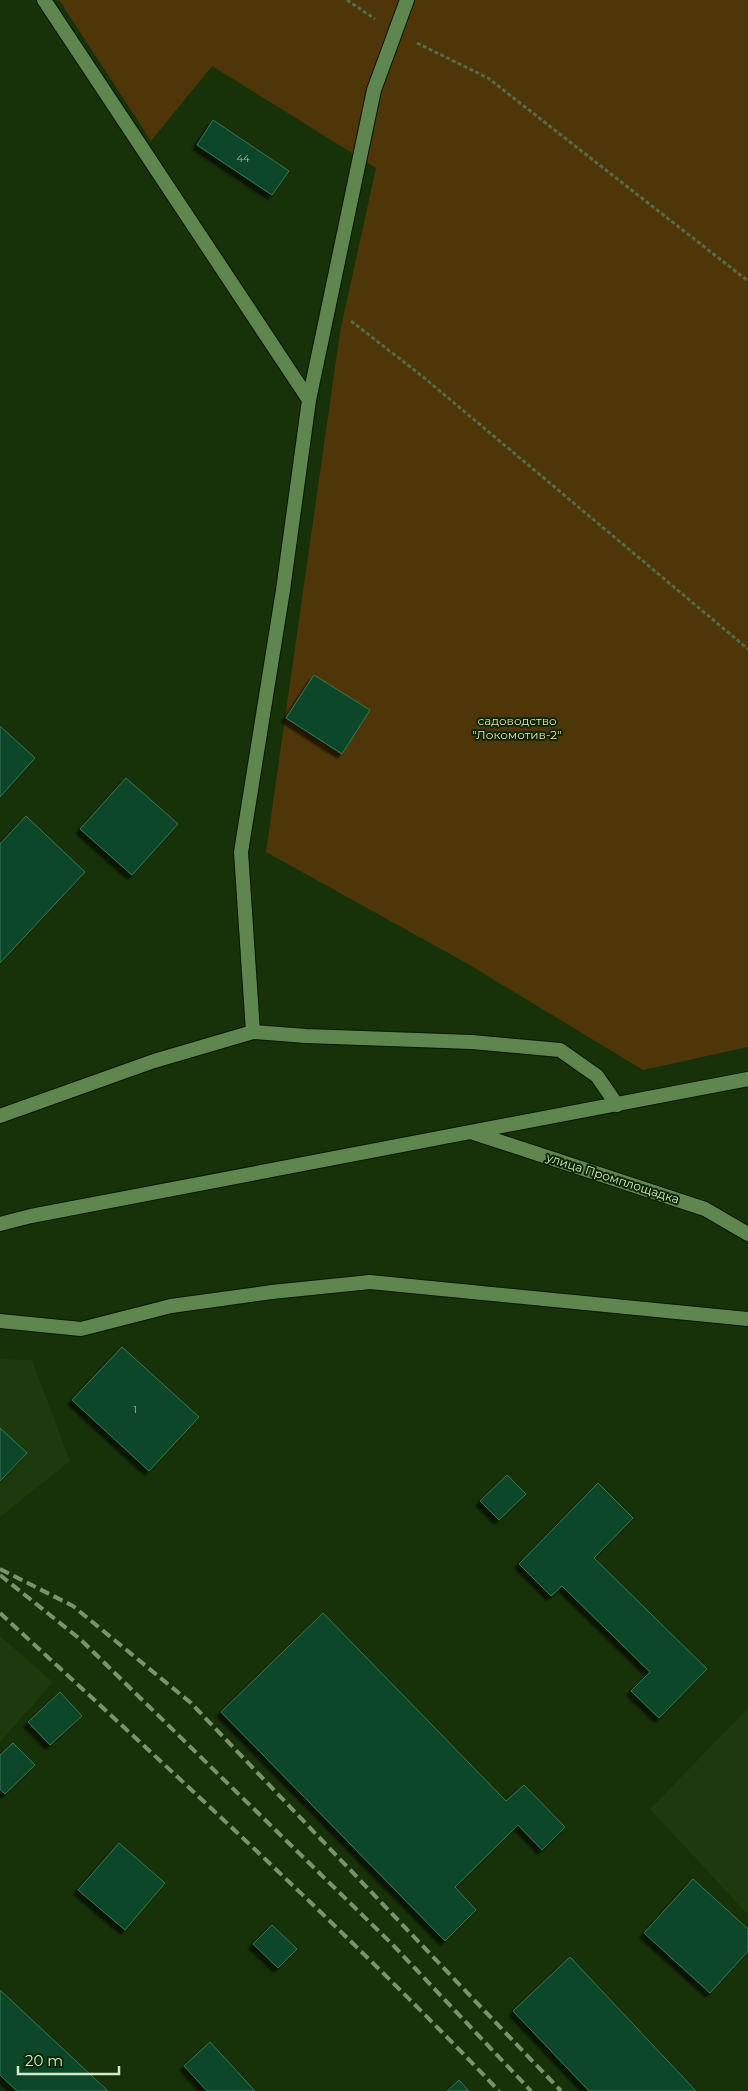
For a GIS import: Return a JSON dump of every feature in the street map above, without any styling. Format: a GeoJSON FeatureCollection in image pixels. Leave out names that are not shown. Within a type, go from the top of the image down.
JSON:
{"type":"FeatureCollection","features":[{"type":"Feature","properties":{"kind":"street"},"geometry":{"type":"LineString","coordinates":[[44,0],[309,400]]}},
{"type":"Feature","properties":{"kind":"street"},"geometry":{"type":"LineString","coordinates":[[253,1032],[241,852],[283,590],[309,400],[374,90],[407,0]]}},
{"type":"Feature","properties":{"kind":"street"},"geometry":{"type":"LineString","coordinates":[[0,1116],[154,1061],[253,1032],[306,1036],[472,1042],[560,1050],[597,1076],[616,1104]]}},
{"type":"Feature","properties":{"kind":"street"},"geometry":{"type":"LineString","coordinates":[[0,1224],[31,1216],[748,1079]]}},
{"type":"Feature","properties":{"kind":"street","name":"улица Промплощадка"},"geometry":{"type":"LineString","coordinates":[[473,1132],[705,1209],[748,1234]]}},
{"type":"Feature","properties":{"kind":"street"},"geometry":{"type":"LineString","coordinates":[[0,1321],[81,1329],[171,1306],[272,1292],[370,1282],[748,1318]]}},
{"type":"Feature","properties":{"kind":"path"},"geometry":{"type":"LineString","coordinates":[[347,0],[395,33],[488,78],[748,281]]}},
{"type":"Feature","properties":{"kind":"path"},"geometry":{"type":"LineString","coordinates":[[329,304],[422,376],[748,649]]}},
{"type":"Feature","properties":{"kind":"shaded area"},"geometry":{"type":"Polygon","coordinates":[[[0,1359],[32,1360],[70,1461],[0,1517],[0,1359]]]}},
{"type":"Feature","properties":{"kind":"shaded area"},"geometry":{"type":"Polygon","coordinates":[[[0,1636],[53,1682],[0,1742],[0,1636]]]}},
{"type":"Feature","properties":{"kind":"shaded area"},"geometry":{"type":"Polygon","coordinates":[[[748,1708],[748,1915],[650,1809],[748,1708]]]}},
{"type":"Feature","properties":{"kind":"green space","name":"садоводство \"Локомотив-2\""},"geometry":{"type":"Polygon","coordinates":[[[59,0],[748,0],[748,1047],[643,1070],[468,964],[266,852],[340,332],[376,168],[212,66],[151,141],[59,0]]]}},
{"type":"Feature","properties":{"kind":"building"},"geometry":{"type":"Polygon","coordinates":[[[213,120],[289,171],[272,195],[197,145],[213,120]]]}},
{"type":"Feature","properties":{"kind":"building"},"geometry":{"type":"Polygon","coordinates":[[[314,675],[370,710],[342,754],[286,718],[314,675]]]}},
{"type":"Feature","properties":{"kind":"building"},"geometry":{"type":"Polygon","coordinates":[[[0,726],[35,758],[0,797],[0,726]]]}},
{"type":"Feature","properties":{"kind":"building"},"geometry":{"type":"Polygon","coordinates":[[[126,778],[178,824],[132,875],[80,829],[126,778]]]}},
{"type":"Feature","properties":{"kind":"building"},"geometry":{"type":"Polygon","coordinates":[[[26,816],[85,872],[0,963],[0,844],[26,816]]]}},
{"type":"Feature","properties":{"kind":"building"},"geometry":{"type":"Polygon","coordinates":[[[122,1347],[199,1417],[149,1471],[72,1400],[122,1347]]]}},
{"type":"Feature","properties":{"kind":"building"},"geometry":{"type":"Polygon","coordinates":[[[0,1428],[27,1453],[0,1481],[0,1428]]]}},
{"type":"Feature","properties":{"kind":"building"},"geometry":{"type":"Polygon","coordinates":[[[507,1475],[526,1494],[499,1520],[480,1501],[507,1475]]]}},
{"type":"Feature","properties":{"kind":"building"},"geometry":{"type":"Polygon","coordinates":[[[598,1483],[633,1518],[594,1558],[707,1669],[659,1718],[631,1691],[650,1672],[562,1586],[551,1596],[519,1564],[598,1483]]]}},
{"type":"Feature","properties":{"kind":"building"},"geometry":{"type":"Polygon","coordinates":[[[323,1613],[506,1801],[524,1785],[565,1827],[542,1850],[518,1825],[455,1887],[476,1910],[445,1941],[221,1712],[323,1613]]]}},
{"type":"Feature","properties":{"kind":"building"},"geometry":{"type":"Polygon","coordinates":[[[60,1692],[82,1716],[50,1745],[28,1722],[60,1692]]]}},
{"type":"Feature","properties":{"kind":"building"},"geometry":{"type":"Polygon","coordinates":[[[13,1743],[35,1765],[5,1794],[0,1789],[0,1755],[13,1743]]]}},
{"type":"Feature","properties":{"kind":"building"},"geometry":{"type":"Polygon","coordinates":[[[119,1843],[165,1883],[125,1930],[78,1890],[119,1843]]]}},
{"type":"Feature","properties":{"kind":"building"},"geometry":{"type":"Polygon","coordinates":[[[693,1879],[748,1929],[748,1951],[710,1993],[644,1933],[693,1879]]]}},
{"type":"Feature","properties":{"kind":"building"},"geometry":{"type":"Polygon","coordinates":[[[272,1925],[297,1949],[278,1968],[253,1944],[272,1925]]]}},
{"type":"Feature","properties":{"kind":"building"},"geometry":{"type":"Polygon","coordinates":[[[570,1957],[696,2091],[589,2091],[513,2011],[570,1957]]]}},
{"type":"Feature","properties":{"kind":"building"},"geometry":{"type":"Polygon","coordinates":[[[0,1990],[108,2091],[17,2091],[0,2075],[0,1990]]]}},
{"type":"Feature","properties":{"kind":"building"},"geometry":{"type":"Polygon","coordinates":[[[210,2042],[255,2091],[207,2091],[184,2066],[210,2042]]]}},
{"type":"Feature","properties":{"kind":"building"},"geometry":{"type":"Polygon","coordinates":[[[459,2080],[469,2091],[447,2091],[459,2080]]]}},
{"type":"Feature","properties":{"kind":"railway"},"geometry":{"type":"LineString","coordinates":[[0,1569],[73,1606],[191,1703],[561,2091]]}},
{"type":"Feature","properties":{"kind":"railway"},"geometry":{"type":"LineString","coordinates":[[0,1575],[80,1639],[392,1944],[531,2091]]}},
{"type":"Feature","properties":{"kind":"railway"},"geometry":{"type":"LineString","coordinates":[[0,1613],[316,1908],[499,2091]]}}]}
